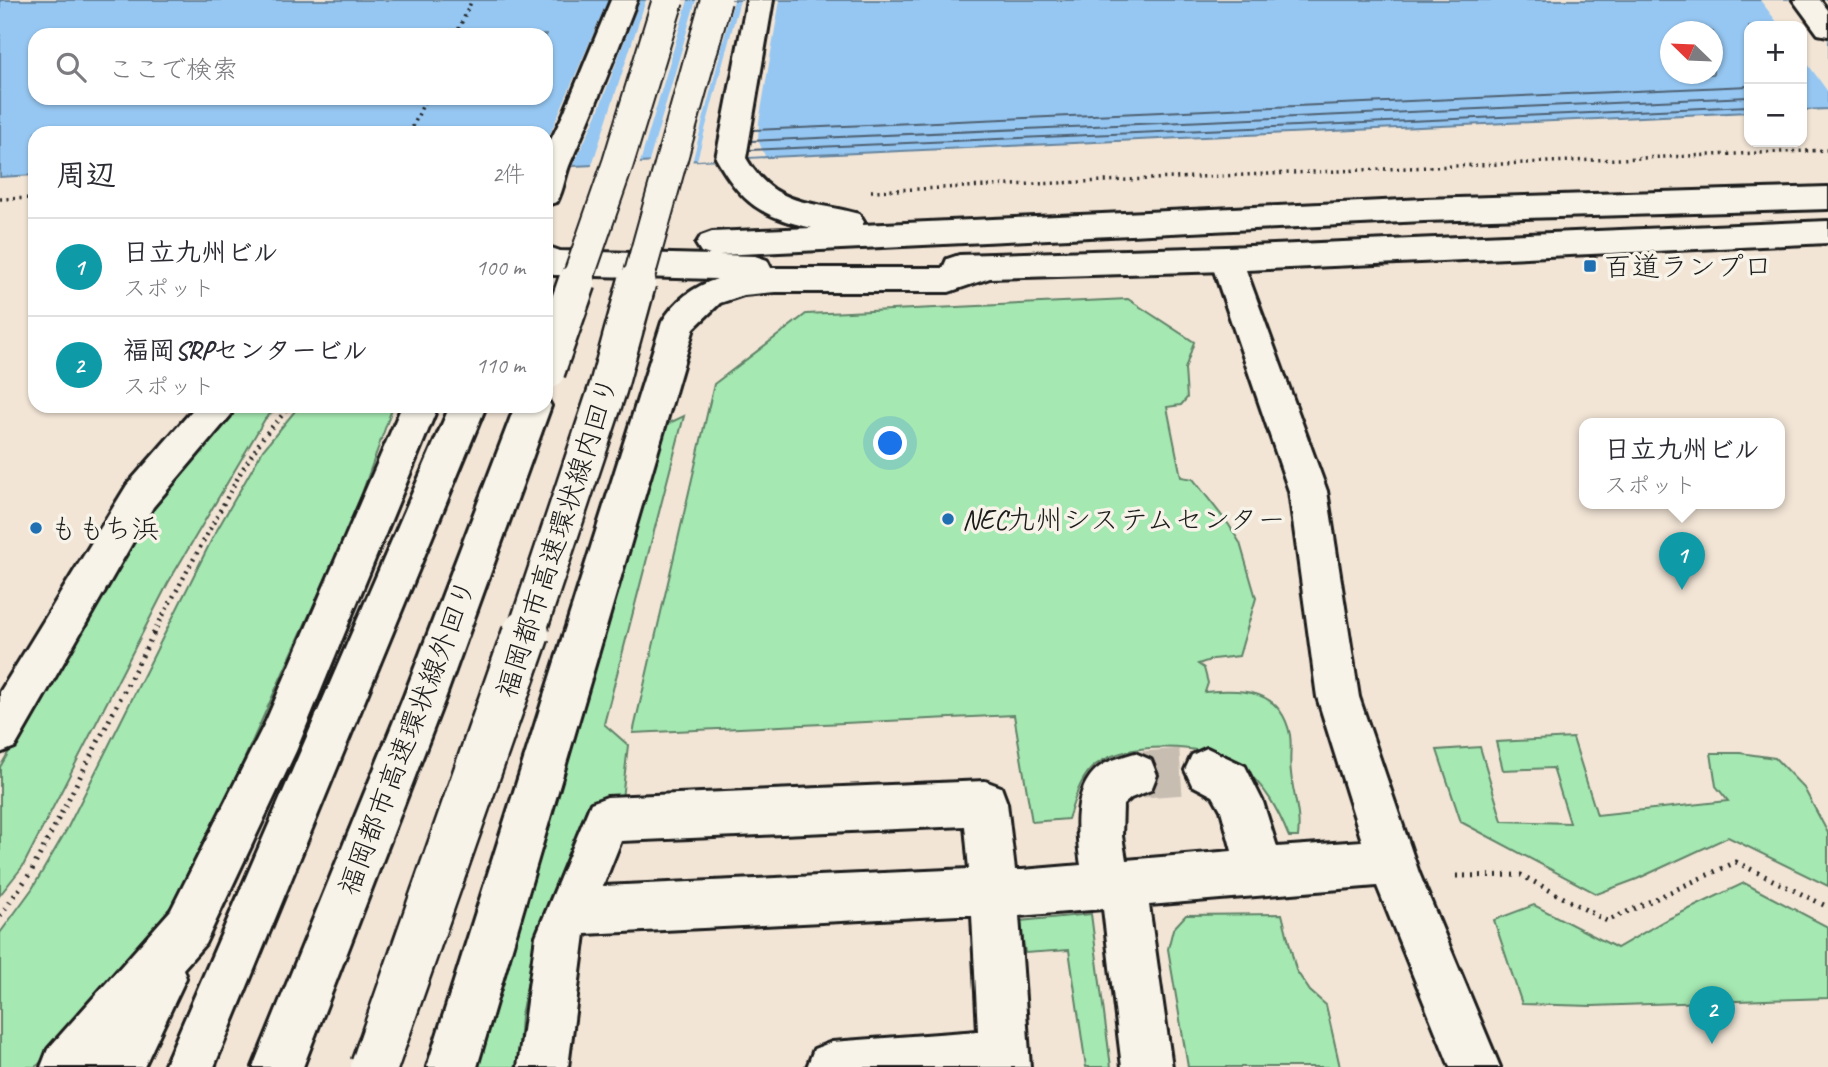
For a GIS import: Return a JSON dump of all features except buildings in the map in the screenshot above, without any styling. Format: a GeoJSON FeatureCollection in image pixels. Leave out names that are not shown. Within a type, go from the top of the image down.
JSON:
{"type":"FeatureCollection","features":[{"type":"Feature","properties":{"kind":"main road"},"geometry":{"type":"LineString","coordinates":[[553,169],[579,113],[624,0]]}},
{"type":"Feature","properties":{"kind":"main road"},"geometry":{"type":"LineString","coordinates":[[553,351],[618,163],[668,0]]}},
{"type":"Feature","properties":{"kind":"main road","name":"福岡都市高速環状線内回り"},"geometry":{"type":"LineString","coordinates":[[374,1067],[503,702],[608,388],[716,0]]}},
{"type":"Feature","properties":{"kind":"main road"},"geometry":{"type":"LineString","coordinates":[[760,0],[731,158],[740,176],[760,198],[780,208],[803,216],[868,225],[892,236]]}},
{"type":"Feature","properties":{"kind":"main road"},"geometry":{"type":"LineString","coordinates":[[1806,0],[1828,28]]}},
{"type":"Feature","properties":{"kind":"main road"},"geometry":{"type":"LineString","coordinates":[[553,240],[560,238],[704,245],[1438,210],[1828,198]]}},
{"type":"Feature","properties":{"kind":"main road"},"geometry":{"type":"LineString","coordinates":[[553,262],[693,268],[985,267],[1828,232]]}},
{"type":"Feature","properties":{"kind":"main road"},"geometry":{"type":"LineString","coordinates":[[1226,259],[1308,491],[1338,697],[1392,863],[1475,1067]]}},
{"type":"Feature","properties":{"kind":"main road"},"geometry":{"type":"LineString","coordinates":[[452,1067],[679,322],[708,294],[743,283],[775,280],[949,280],[985,267]]}},
{"type":"Feature","properties":{"kind":"main road"},"geometry":{"type":"LineString","coordinates":[[0,732],[140,496],[211,413]]}},
{"type":"Feature","properties":{"kind":"main road"},"geometry":{"type":"LineString","coordinates":[[117,1067],[281,736],[417,413]]}},
{"type":"Feature","properties":{"kind":"main road"},"geometry":{"type":"LineString","coordinates":[[189,1067],[465,413]]}},
{"type":"Feature","properties":{"kind":"main road","name":"福岡都市高速環状線外回り"},"geometry":{"type":"LineString","coordinates":[[278,1067],[425,696],[530,413]]}},
{"type":"Feature","properties":{"kind":"main road"},"geometry":{"type":"LineString","coordinates":[[1208,770],[1228,782],[1241,802],[1261,873]]}},
{"type":"Feature","properties":{"kind":"main road"},"geometry":{"type":"LineString","coordinates":[[1135,775],[1121,777],[1106,791],[1098,812],[1115,886],[1147,1067]]}},
{"type":"Feature","properties":{"kind":"main road"},"geometry":{"type":"LineString","coordinates":[[543,1067],[560,936],[607,819],[985,803],[995,894],[1005,1060],[832,1067]]}},
{"type":"Feature","properties":{"kind":"main road"},"geometry":{"type":"LineString","coordinates":[[569,911],[958,892],[995,894],[1115,886],[1343,864],[1392,863]]}},
{"type":"Feature","properties":{"kind":"main road"},"geometry":{"type":"LineString","coordinates":[[66,1067],[188,927]]}},
{"type":"Feature","properties":{"kind":"path"},"geometry":{"type":"LineString","coordinates":[[459,28],[472,0]]}},
{"type":"Feature","properties":{"kind":"path"},"geometry":{"type":"LineString","coordinates":[[413,126],[423,105]]}},
{"type":"Feature","properties":{"kind":"path"},"geometry":{"type":"LineString","coordinates":[[869,191],[1828,150]]}},
{"type":"Feature","properties":{"kind":"path"},"geometry":{"type":"LineString","coordinates":[[0,199],[28,198]]}},
{"type":"Feature","properties":{"kind":"path"},"geometry":{"type":"LineString","coordinates":[[0,916],[31,872],[183,577],[253,452],[283,413]]}},
{"type":"Feature","properties":{"kind":"path"},"geometry":{"type":"LineString","coordinates":[[1456,876],[1521,875],[1607,921],[1736,862],[1828,907]]}},
{"type":"Feature","properties":{"kind":"green space"},"geometry":{"type":"Polygon","coordinates":[[[1128,299],[1194,342],[1185,369],[1187,398],[1181,405],[1167,407],[1181,477],[1193,479],[1229,525],[1240,543],[1256,598],[1239,656],[1198,664],[1204,668],[1208,683],[1205,692],[1233,691],[1258,695],[1278,708],[1285,720],[1291,740],[1290,768],[1298,812],[1298,837],[1289,837],[1270,799],[1250,774],[1227,759],[1187,749],[1142,749],[1103,760],[1090,770],[1082,781],[1068,819],[1032,822],[1014,715],[633,733],[714,384],[806,314],[1128,299]]]}},
{"type":"Feature","properties":{"kind":"green space"},"geometry":{"type":"Polygon","coordinates":[[[227,413],[271,413],[265,419],[168,583],[23,866],[0,895],[0,767],[104,589],[144,514],[227,413]]]}},
{"type":"Feature","properties":{"kind":"green space"},"geometry":{"type":"Polygon","coordinates":[[[293,413],[391,413],[355,513],[198,862],[171,906],[127,964],[39,1064],[35,1067],[0,1067],[0,933],[32,889],[67,829],[213,537],[263,450],[293,413]]]}},
{"type":"Feature","properties":{"kind":"green space"},"geometry":{"type":"Polygon","coordinates":[[[684,416],[604,724],[628,745],[622,799],[598,801],[531,966],[521,1015],[518,1067],[478,1067],[663,426],[684,416]]]}},
{"type":"Feature","properties":{"kind":"green space"},"geometry":{"type":"Polygon","coordinates":[[[1573,738],[1597,815],[1728,801],[1716,786],[1711,753],[1740,753],[1775,758],[1804,788],[1828,833],[1828,886],[1728,837],[1637,879],[1597,894],[1461,822],[1437,750],[1480,747],[1502,821],[1570,823],[1553,768],[1503,770],[1496,742],[1573,738]]]}},
{"type":"Feature","properties":{"kind":"green space"},"geometry":{"type":"Polygon","coordinates":[[[1744,883],[1828,927],[1828,998],[1592,1006],[1522,1004],[1494,920],[1534,905],[1617,948],[1664,921],[1744,883]]]}},
{"type":"Feature","properties":{"kind":"green space"},"geometry":{"type":"Polygon","coordinates":[[[1091,914],[1111,1067],[1086,1067],[1069,950],[1025,953],[1020,921],[1091,914]]]}},
{"type":"Feature","properties":{"kind":"green space"},"geometry":{"type":"Polygon","coordinates":[[[1282,914],[1296,970],[1310,991],[1326,1005],[1340,1067],[1188,1067],[1168,949],[1173,929],[1186,915],[1282,914]]]}},
{"type":"Feature","properties":{"kind":"water"},"geometry":{"type":"Polygon","coordinates":[[[0,0],[1828,0],[1828,109],[1807,110],[1807,21],[1744,21],[1744,112],[573,166],[553,165],[553,126],[28,126],[28,175],[0,177],[0,0]]]}},
{"type":"Feature","properties":{"kind":"pier"},"geometry":{"type":"Polygon","coordinates":[[[608,0],[640,0],[597,114],[573,166],[553,165],[553,127],[608,0]]]}},
{"type":"Feature","properties":{"kind":"pier"},"geometry":{"type":"Polygon","coordinates":[[[646,0],[688,0],[639,166],[591,168],[646,0]]]}},
{"type":"Feature","properties":{"kind":"pier"},"geometry":{"type":"Polygon","coordinates":[[[696,0],[734,0],[692,163],[648,165],[696,0]]]}},
{"type":"Feature","properties":{"kind":"pier"},"geometry":{"type":"Polygon","coordinates":[[[740,0],[780,0],[759,122],[758,140],[765,156],[697,160],[740,0]]]}},
{"type":"Feature","properties":{"kind":"pier"},"geometry":{"type":"Polygon","coordinates":[[[1760,0],[1828,0],[1828,92],[1807,63],[1807,21],[1776,21],[1760,0]]]}},
{"type":"Feature","properties":{"kind":"tunnel"},"geometry":{"type":"LineString","coordinates":[[1135,775],[1207,770]]}},
{"type":"Feature","properties":{"kind":"place","name":"百道ランプ口"},"geometry":{"type":"Point","coordinates":[1590,266]}},
{"type":"Feature","properties":{"kind":"place","name":"NEC九州システムセンター"},"geometry":{"type":"Point","coordinates":[948,519]}},
{"type":"Feature","properties":{"kind":"place","name":"ももち浜"},"geometry":{"type":"Point","coordinates":[36,528]}},
{"type":"Feature","properties":{"kind":"place","name":"日立九州ビル"},"geometry":{"type":"Point","coordinates":[1682,590]}},
{"type":"Feature","properties":{"kind":"place","name":"福岡SRPセンタービル"},"geometry":{"type":"Point","coordinates":[1712,1044]}}]}
